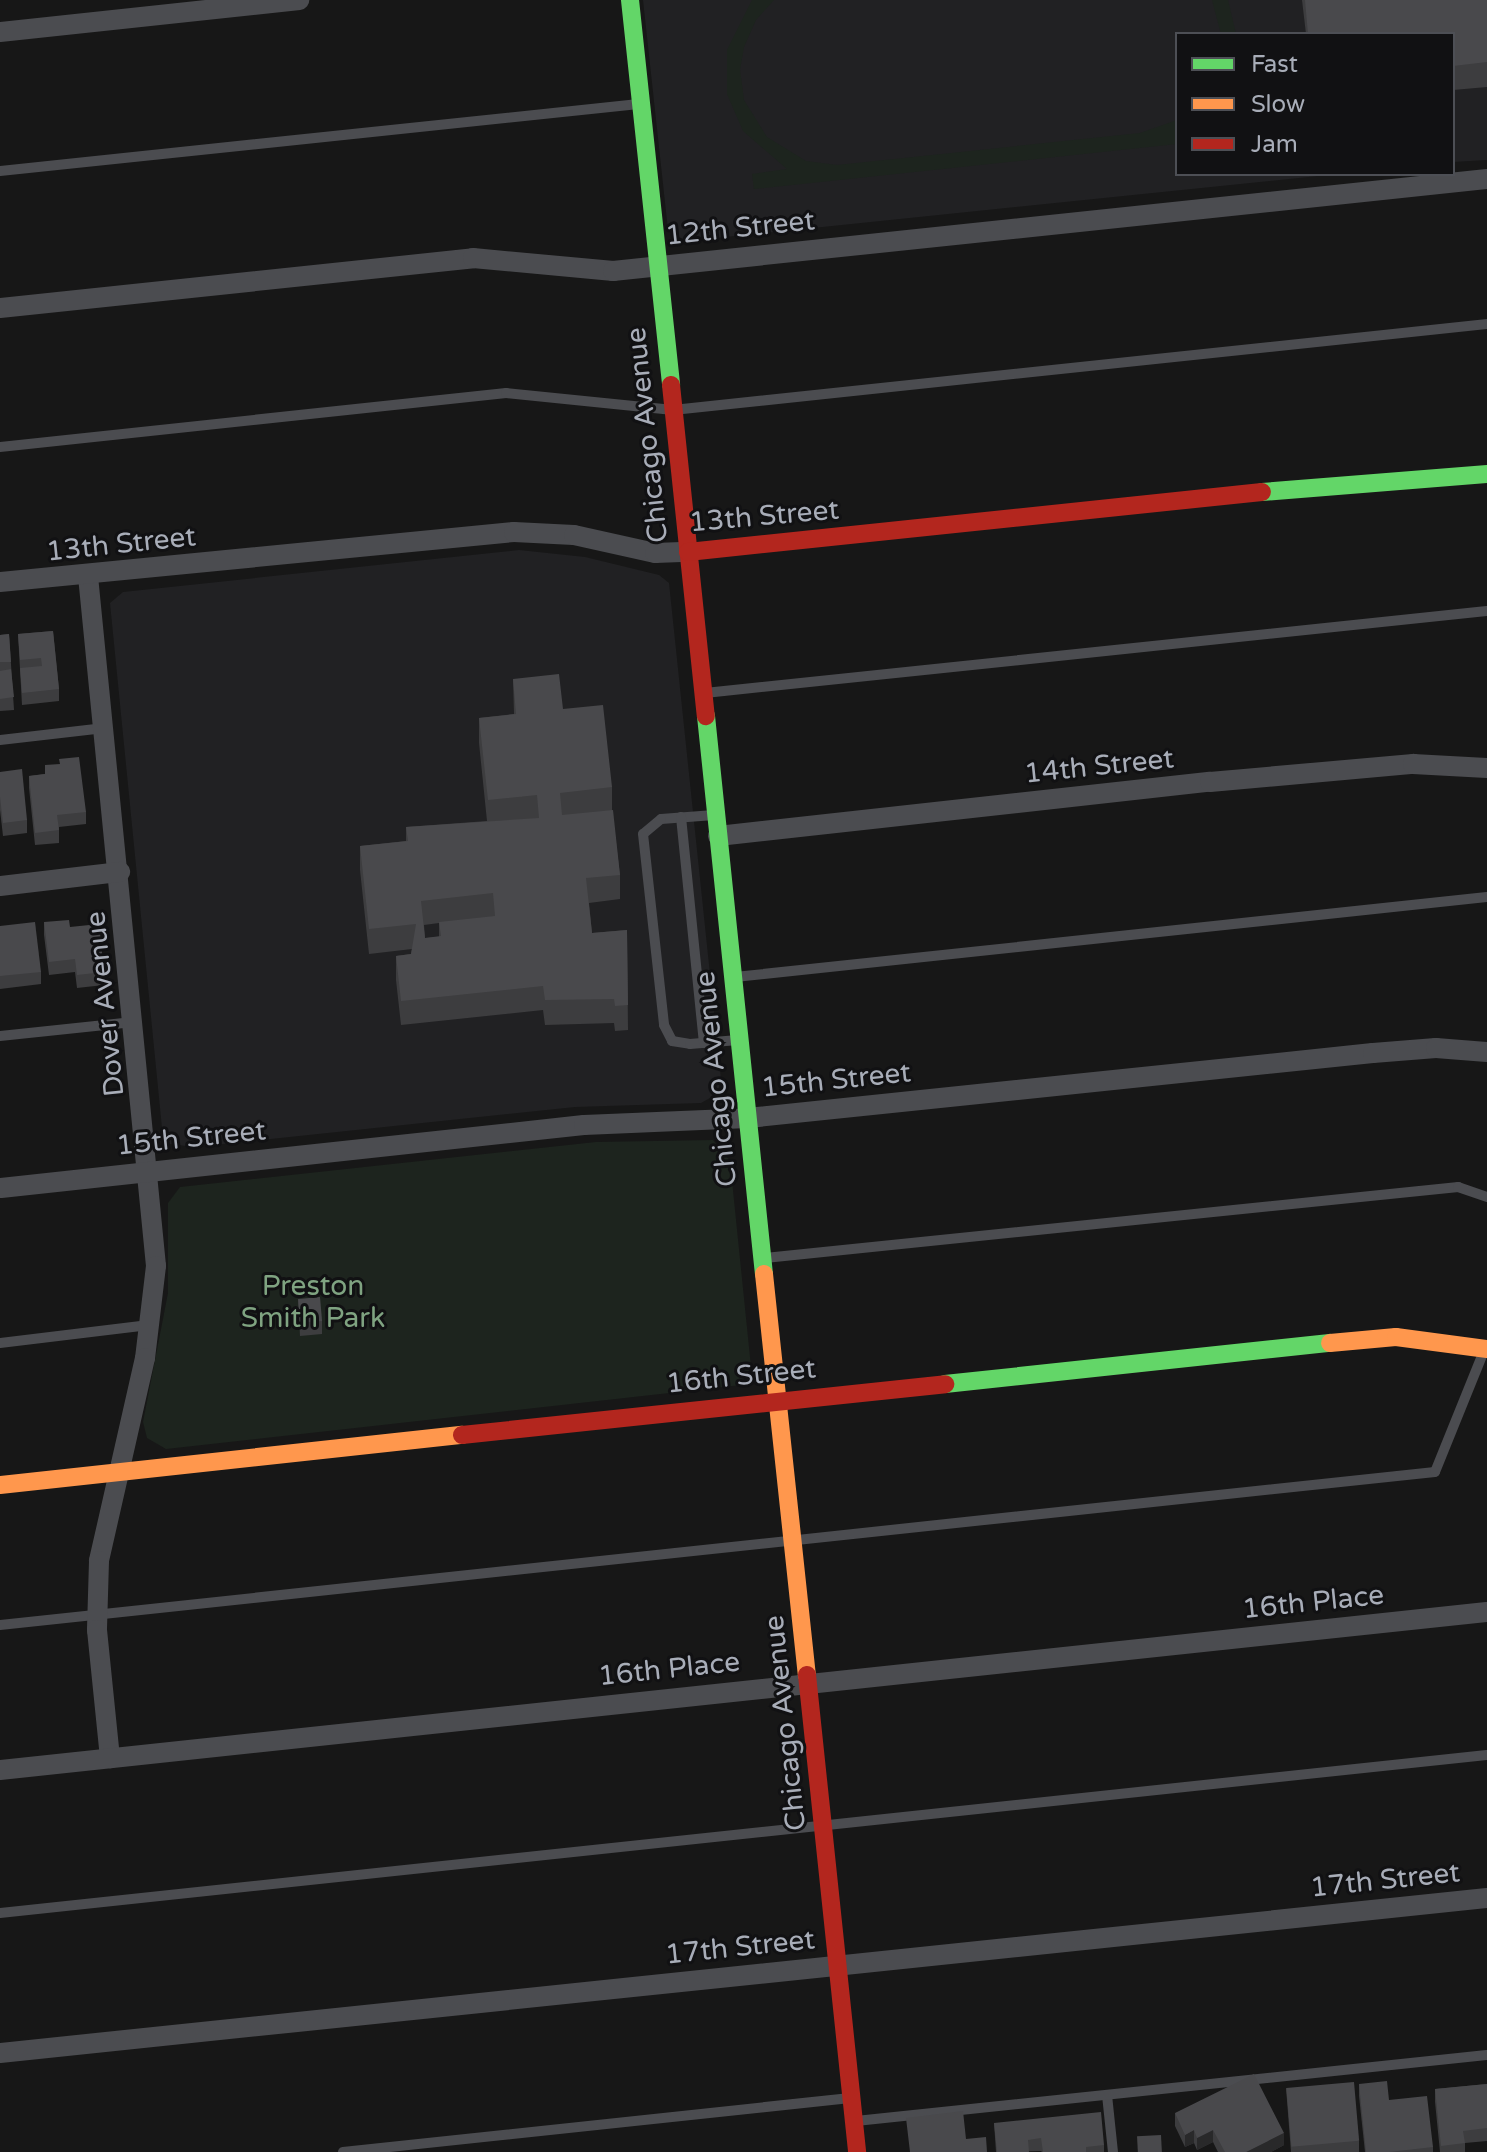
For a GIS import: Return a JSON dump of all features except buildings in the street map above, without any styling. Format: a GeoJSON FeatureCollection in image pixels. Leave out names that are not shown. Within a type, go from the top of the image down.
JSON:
{"type":"FeatureCollection","features":[{"type":"Feature","properties":{"kind":"street"},"geometry":{"type":"LineString","coordinates":[[0,32],[299,0]]}},
{"type":"Feature","properties":{"kind":"street","name":"Chicago Avenue"},"geometry":{"type":"LineString","coordinates":[[630,0],[857,2152]]}},
{"type":"Feature","properties":{"kind":"street","name":"12th Street"},"geometry":{"type":"LineString","coordinates":[[0,308],[473,258],[581,270],[657,266],[1487,179]]}},
{"type":"Feature","properties":{"kind":"street","name":"13th Street"},"geometry":{"type":"LineString","coordinates":[[0,582],[88,576],[514,532],[574,535],[640,552],[688,552],[1379,480],[1487,474]]}},
{"type":"Feature","properties":{"kind":"street","name":"Dover Avenue"},"geometry":{"type":"LineString","coordinates":[[88,576],[135,1022],[156,1266],[151,1324],[99,1561],[97,1614],[110,1758]]}},
{"type":"Feature","properties":{"kind":"street","name":"14th Street"},"geometry":{"type":"LineString","coordinates":[[718,836],[1382,766],[1487,768]]}},
{"type":"Feature","properties":{"kind":"street"},"geometry":{"type":"LineString","coordinates":[[0,886],[120,872]]}},
{"type":"Feature","properties":{"kind":"street","name":"15th Street"},"geometry":{"type":"LineString","coordinates":[[1,1188],[584,1125],[748,1118],[1373,1053],[1436,1048],[1487,1052]]}},
{"type":"Feature","properties":{"kind":"street","name":"16th Street"},"geometry":{"type":"LineString","coordinates":[[0,1485],[1396,1337],[1486,1348]]}},
{"type":"Feature","properties":{"kind":"street","name":"16th Place"},"geometry":{"type":"LineString","coordinates":[[0,1770],[1487,1612]]}},
{"type":"Feature","properties":{"kind":"street","name":"17th Street"},"geometry":{"type":"LineString","coordinates":[[0,2053],[1487,1898]]}},
{"type":"Feature","properties":{"kind":"lane"},"geometry":{"type":"LineString","coordinates":[[0,171],[641,103]]}},
{"type":"Feature","properties":{"kind":"lane"},"geometry":{"type":"LineString","coordinates":[[0,447],[506,393],[673,410],[1487,324]]}},
{"type":"Feature","properties":{"kind":"lane"},"geometry":{"type":"LineString","coordinates":[[703,693],[1487,611]]}},
{"type":"Feature","properties":{"kind":"lane"},"geometry":{"type":"LineString","coordinates":[[0,740],[104,728]]}},
{"type":"Feature","properties":{"kind":"lane"},"geometry":{"type":"LineString","coordinates":[[716,814],[661,819],[643,834],[664,1025],[672,1041],[704,1043],[740,1040]]}},
{"type":"Feature","properties":{"kind":"lane"},"geometry":{"type":"LineString","coordinates":[[681,817],[704,1043]]}},
{"type":"Feature","properties":{"kind":"lane"},"geometry":{"type":"LineString","coordinates":[[733,977],[1487,897]]}},
{"type":"Feature","properties":{"kind":"lane"},"geometry":{"type":"LineString","coordinates":[[0,1036],[135,1022]]}},
{"type":"Feature","properties":{"kind":"lane"},"geometry":{"type":"LineString","coordinates":[[763,1259],[1458,1187],[1487,1197]]}},
{"type":"Feature","properties":{"kind":"lane"},"geometry":{"type":"LineString","coordinates":[[0,1343],[151,1324]]}},
{"type":"Feature","properties":{"kind":"lane"},"geometry":{"type":"LineString","coordinates":[[0,1625],[793,1543],[1435,1472],[1486,1348]]}},
{"type":"Feature","properties":{"kind":"lane"},"geometry":{"type":"LineString","coordinates":[[0,1913],[1487,1755]]}},
{"type":"Feature","properties":{"kind":"lane"},"geometry":{"type":"LineString","coordinates":[[854,2121],[1487,2055]]}},
{"type":"Feature","properties":{"kind":"lane"},"geometry":{"type":"LineString","coordinates":[[1107,2095],[1113,2152]]}},
{"type":"Feature","properties":{"kind":"lane"},"geometry":{"type":"LineString","coordinates":[[343,2152],[852,2098]]}},
{"type":"Feature","properties":{"kind":"shaded area"},"geometry":{"type":"Polygon","coordinates":[[[643,0],[1487,0],[1487,160],[1455,162],[1455,32],[1175,32],[1175,176],[1318,176],[686,241],[668,230],[643,0]]]}},
{"type":"Feature","properties":{"kind":"shaded area"},"geometry":{"type":"Polygon","coordinates":[[[519,550],[585,557],[659,575],[669,583],[721,1079],[717,1094],[701,1103],[575,1107],[194,1147],[170,1144],[162,1128],[110,603],[123,592],[519,550]]]}},
{"type":"Feature","properties":{"kind":"green space"},"geometry":{"type":"Polygon","coordinates":[[[752,0],[774,0],[756,20],[744,47],[740,70],[744,100],[767,137],[806,161],[837,165],[1140,133],[1175,121],[1175,144],[754,189],[752,174],[787,169],[743,131],[727,94],[727,50],[752,0]]]}},
{"type":"Feature","properties":{"kind":"green space"},"geometry":{"type":"Polygon","coordinates":[[[1212,0],[1228,0],[1236,32],[1220,32],[1212,0]]]}},
{"type":"Feature","properties":{"kind":"green space","name":"Preston Smith Park"},"geometry":{"type":"Polygon","coordinates":[[[713,1140],[730,1161],[751,1367],[741,1385],[166,1449],[147,1438],[143,1422],[168,1293],[168,1203],[180,1187],[596,1142],[713,1140]]]}},
{"type":"Feature","properties":{"kind":"traffic: fast"},"geometry":{"type":"LineString","coordinates":[[630,0],[671,385]]}},
{"type":"Feature","properties":{"kind":"traffic: fast"},"geometry":{"type":"LineString","coordinates":[[1262,492],[1487,474]]}},
{"type":"Feature","properties":{"kind":"traffic: fast"},"geometry":{"type":"LineString","coordinates":[[706,716],[764,1274]]}},
{"type":"Feature","properties":{"kind":"traffic: fast"},"geometry":{"type":"LineString","coordinates":[[945,1384],[1330,1343]]}},
{"type":"Feature","properties":{"kind":"traffic: slow"},"geometry":{"type":"LineString","coordinates":[[764,1274],[807,1675]]}},
{"type":"Feature","properties":{"kind":"traffic: slow"},"geometry":{"type":"LineString","coordinates":[[1330,1343],[1396,1337],[1487,1349]]}},
{"type":"Feature","properties":{"kind":"traffic: slow"},"geometry":{"type":"LineString","coordinates":[[0,1485],[462,1435]]}},
{"type":"Feature","properties":{"kind":"traffic: jam"},"geometry":{"type":"LineString","coordinates":[[671,385],[706,716]]}},
{"type":"Feature","properties":{"kind":"traffic: jam"},"geometry":{"type":"LineString","coordinates":[[688,552],[1262,492]]}},
{"type":"Feature","properties":{"kind":"traffic: jam"},"geometry":{"type":"LineString","coordinates":[[462,1435],[945,1384]]}},
{"type":"Feature","properties":{"kind":"traffic: jam"},"geometry":{"type":"LineString","coordinates":[[807,1675],[857,2152]]}}]}
